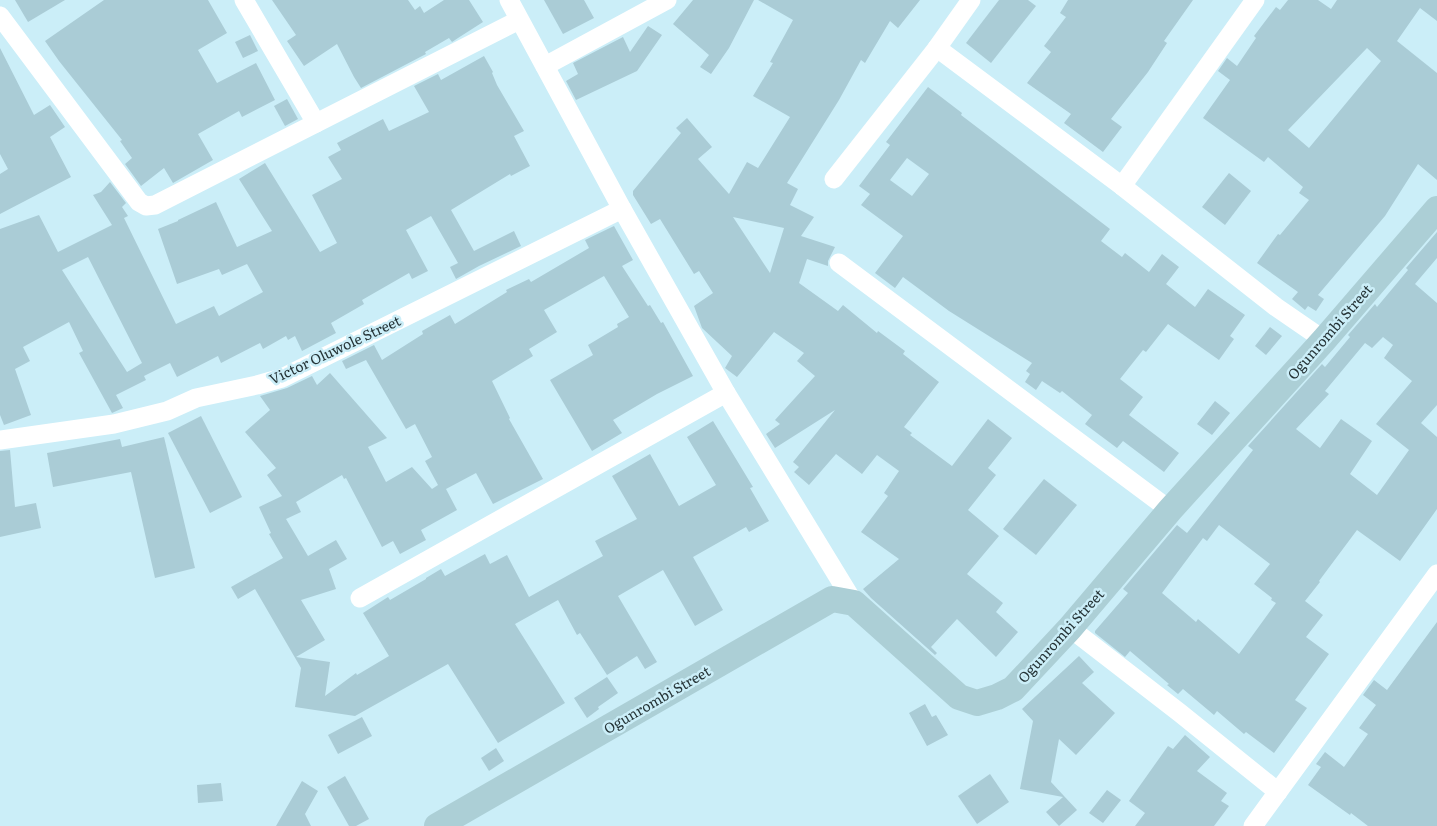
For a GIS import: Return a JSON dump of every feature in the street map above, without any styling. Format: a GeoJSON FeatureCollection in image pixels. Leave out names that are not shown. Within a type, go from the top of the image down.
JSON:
{"type":"FeatureCollection","features":[{"type":"Feature","properties":{"kind":"street"},"geometry":{"type":"LineString","coordinates":[[244,0],[316,123]]}},
{"type":"Feature","properties":{"kind":"street"},"geometry":{"type":"LineString","coordinates":[[508,0],[622,209],[726,393],[854,603]]}},
{"type":"Feature","properties":{"kind":"street"},"geometry":{"type":"LineString","coordinates":[[545,66],[667,0]]}},
{"type":"Feature","properties":{"kind":"street"},"geometry":{"type":"LineString","coordinates":[[834,180],[937,48],[971,0]]}},
{"type":"Feature","properties":{"kind":"street"},"geometry":{"type":"LineString","coordinates":[[1122,186],[1255,0]]}},
{"type":"Feature","properties":{"kind":"street"},"geometry":{"type":"LineString","coordinates":[[0,16],[139,202],[146,206],[155,205],[519,20]]}},
{"type":"Feature","properties":{"kind":"street"},"geometry":{"type":"LineString","coordinates":[[937,48],[1122,186],[1276,307],[1324,340]]}},
{"type":"Feature","properties":{"kind":"street","name":"Victor Oluwole Street"},"geometry":{"type":"LineString","coordinates":[[0,440],[114,424],[167,411],[196,398],[257,386],[282,378],[622,209]]}},
{"type":"Feature","properties":{"kind":"street","name":"Ogunrombi Street"},"geometry":{"type":"LineString","coordinates":[[437,826],[832,599],[854,603],[959,697],[977,703],[997,697],[1013,689],[1070,628],[1170,510],[1324,340],[1437,209]]}},
{"type":"Feature","properties":{"kind":"street"},"geometry":{"type":"LineString","coordinates":[[839,264],[1170,510]]}},
{"type":"Feature","properties":{"kind":"street"},"geometry":{"type":"LineString","coordinates":[[360,598],[726,393]]}},
{"type":"Feature","properties":{"kind":"street"},"geometry":{"type":"LineString","coordinates":[[1254,826],[1437,574]]}},
{"type":"Feature","properties":{"kind":"street"},"geometry":{"type":"LineString","coordinates":[[1070,628],[1180,712],[1278,792]]}},
{"type":"Feature","properties":{"kind":"building"},"geometry":{"type":"Polygon","coordinates":[[[15,0],[65,0],[28,22],[15,0]]]}},
{"type":"Feature","properties":{"kind":"building"},"geometry":{"type":"Polygon","coordinates":[[[104,0],[208,0],[227,33],[198,50],[217,83],[256,63],[275,100],[242,117],[239,111],[198,134],[213,160],[173,183],[164,168],[141,186],[125,164],[132,158],[120,141],[122,140],[45,41],[104,0]]]}},
{"type":"Feature","properties":{"kind":"building"},"geometry":{"type":"Polygon","coordinates":[[[272,0],[408,0],[415,10],[420,6],[424,13],[444,0],[469,0],[483,22],[452,42],[449,38],[425,52],[426,54],[361,88],[337,44],[304,66],[287,41],[296,35],[272,0]]]}},
{"type":"Feature","properties":{"kind":"building"},"geometry":{"type":"Polygon","coordinates":[[[544,0],[584,0],[594,18],[563,34],[544,0]]]}},
{"type":"Feature","properties":{"kind":"building"},"geometry":{"type":"Polygon","coordinates":[[[693,0],[754,0],[729,48],[711,74],[700,67],[709,55],[673,24],[693,0]]]}},
{"type":"Feature","properties":{"kind":"building"},"geometry":{"type":"Polygon","coordinates":[[[758,0],[920,0],[898,28],[890,21],[865,63],[861,60],[839,100],[787,183],[798,189],[790,205],[814,217],[801,236],[835,247],[828,261],[828,266],[807,259],[799,283],[838,311],[843,305],[877,333],[878,331],[905,351],[903,354],[939,382],[904,427],[912,433],[910,435],[952,466],[988,419],[1012,438],[988,468],[996,475],[968,510],[999,536],[967,574],[1003,603],[996,612],[1018,632],[996,657],[957,619],[931,647],[937,653],[935,655],[863,589],[899,559],[861,532],[888,496],[884,493],[899,471],[877,455],[862,474],[836,454],[809,485],[794,472],[799,467],[793,462],[835,410],[775,448],[766,434],[780,424],[775,420],[815,376],[797,361],[804,353],[774,332],[737,377],[725,368],[732,356],[702,328],[694,306],[713,293],[699,271],[694,274],[660,219],[651,224],[633,195],[633,191],[681,133],[676,128],[687,118],[712,147],[698,159],[729,194],[747,162],[758,168],[790,117],[753,96],[773,63],[770,62],[793,20],[758,0]],[[733,217],[770,273],[784,228],[733,217]]]}},
{"type":"Feature","properties":{"kind":"building"},"geometry":{"type":"Polygon","coordinates":[[[999,0],[1028,0],[1036,6],[991,63],[966,43],[999,0]]]}},
{"type":"Feature","properties":{"kind":"building"},"geometry":{"type":"Polygon","coordinates":[[[1068,0],[1193,0],[1164,41],[1167,43],[1148,72],[1111,119],[1122,127],[1103,152],[1064,123],[1071,114],[1027,83],[1051,52],[1044,46],[1066,17],[1060,13],[1068,0]]]}},
{"type":"Feature","properties":{"kind":"building"},"geometry":{"type":"Polygon","coordinates":[[[1288,0],[1318,0],[1331,9],[1337,0],[1437,0],[1437,21],[1420,8],[1397,41],[1437,73],[1437,180],[1418,164],[1385,216],[1318,295],[1324,299],[1316,311],[1308,306],[1305,310],[1292,299],[1298,292],[1257,263],[1278,234],[1280,235],[1309,200],[1299,193],[1303,187],[1268,157],[1264,162],[1203,118],[1230,80],[1218,71],[1227,58],[1237,66],[1256,38],[1254,36],[1276,7],[1280,10],[1288,0]],[[1367,48],[1288,130],[1309,148],[1381,61],[1367,48]]]}},
{"type":"Feature","properties":{"kind":"building"},"geometry":{"type":"Polygon","coordinates":[[[648,26],[662,35],[637,71],[576,100],[566,81],[578,74],[573,63],[623,37],[630,52],[648,26]]]}},
{"type":"Feature","properties":{"kind":"building"},"geometry":{"type":"Polygon","coordinates":[[[250,35],[258,51],[243,58],[235,42],[250,35]]]}},
{"type":"Feature","properties":{"kind":"building"},"geometry":{"type":"Polygon","coordinates":[[[0,48],[34,115],[50,105],[65,127],[50,137],[71,177],[0,214],[0,174],[8,169],[0,154],[0,48]]]}},
{"type":"Feature","properties":{"kind":"building"},"geometry":{"type":"Polygon","coordinates":[[[484,56],[493,72],[497,85],[524,131],[514,136],[530,166],[511,176],[510,174],[451,210],[474,251],[514,231],[521,246],[456,279],[450,267],[458,263],[431,216],[406,230],[428,271],[412,279],[409,273],[362,300],[364,304],[331,323],[336,333],[302,351],[295,336],[288,340],[286,336],[263,349],[260,343],[221,363],[218,356],[177,377],[170,363],[144,376],[146,380],[116,395],[123,408],[112,413],[79,353],[83,351],[69,322],[23,347],[30,361],[15,369],[31,415],[4,425],[0,415],[0,229],[39,215],[58,252],[112,225],[93,195],[101,192],[110,182],[126,203],[122,207],[128,216],[124,218],[176,324],[214,306],[219,316],[263,292],[247,264],[222,275],[219,269],[177,284],[158,229],[216,202],[237,247],[272,231],[239,179],[265,163],[320,252],[337,243],[312,195],[342,179],[328,157],[341,150],[337,143],[383,119],[389,131],[429,112],[414,86],[438,74],[441,80],[484,56]],[[88,257],[62,270],[127,372],[142,363],[88,257]]]}},
{"type":"Feature","properties":{"kind":"building"},"geometry":{"type":"Polygon","coordinates":[[[928,87],[962,113],[961,115],[1110,229],[1101,241],[1122,257],[1125,253],[1149,272],[1162,254],[1179,267],[1166,284],[1195,307],[1208,289],[1245,315],[1230,336],[1234,339],[1219,360],[1168,324],[1146,352],[1143,350],[1120,379],[1143,397],[1129,415],[1179,453],[1164,472],[1123,441],[1117,448],[1085,424],[1092,415],[1062,391],[1060,393],[1042,381],[1036,390],[1025,382],[1030,374],[1026,371],[1032,363],[949,311],[903,277],[895,288],[875,273],[903,236],[861,205],[870,194],[859,186],[890,145],[886,142],[928,87]],[[907,158],[890,180],[912,196],[929,174],[907,158]]]}},
{"type":"Feature","properties":{"kind":"building"},"geometry":{"type":"Polygon","coordinates":[[[287,99],[298,119],[285,126],[274,106],[287,99]]]}},
{"type":"Feature","properties":{"kind":"building"},"geometry":{"type":"Polygon","coordinates":[[[1229,173],[1251,191],[1225,225],[1202,207],[1229,173]]]}},
{"type":"Feature","properties":{"kind":"building"},"geometry":{"type":"Polygon","coordinates":[[[614,226],[633,260],[622,266],[648,306],[650,305],[661,323],[663,322],[693,376],[657,394],[613,420],[622,433],[592,451],[550,380],[593,355],[588,345],[618,327],[617,324],[629,317],[604,276],[544,310],[557,332],[529,349],[533,356],[492,381],[509,419],[543,479],[493,504],[476,473],[446,489],[457,510],[421,530],[426,540],[400,554],[393,541],[382,547],[346,478],[344,479],[342,475],[296,502],[301,512],[286,519],[308,556],[336,540],[347,559],[329,569],[336,589],[301,600],[325,640],[296,657],[330,662],[325,696],[356,673],[357,675],[389,656],[363,613],[388,597],[390,600],[441,569],[445,576],[485,554],[490,564],[507,555],[529,597],[603,556],[595,541],[637,519],[612,476],[650,454],[679,506],[716,485],[687,437],[713,421],[753,487],[750,488],[769,521],[749,532],[746,527],[693,557],[723,610],[695,626],[663,570],[618,596],[657,662],[645,669],[637,656],[607,675],[580,633],[577,635],[558,600],[515,624],[565,703],[498,743],[448,664],[355,716],[295,707],[301,668],[255,589],[238,599],[231,587],[283,558],[269,534],[271,533],[259,507],[282,496],[267,475],[276,468],[245,432],[270,410],[260,396],[287,388],[312,376],[317,385],[330,373],[387,438],[368,447],[386,482],[412,467],[432,489],[438,485],[425,461],[432,457],[415,424],[406,429],[366,360],[346,369],[342,361],[374,345],[382,360],[423,334],[422,331],[450,315],[455,324],[507,292],[506,290],[529,279],[531,282],[589,248],[585,240],[614,226]]]}},
{"type":"Feature","properties":{"kind":"building"},"geometry":{"type":"Polygon","coordinates":[[[1437,232],[1437,258],[1415,284],[1437,303],[1437,405],[1421,423],[1437,437],[1437,509],[1400,561],[1357,530],[1305,601],[1323,615],[1306,637],[1329,654],[1295,700],[1307,708],[1274,753],[1246,732],[1244,734],[1217,711],[1214,715],[1183,689],[1178,694],[1130,651],[1125,657],[1095,633],[1095,631],[1128,593],[1123,589],[1177,525],[1187,533],[1253,450],[1248,446],[1322,364],[1325,367],[1350,337],[1348,335],[1375,304],[1377,307],[1408,270],[1406,268],[1437,232]],[[1383,337],[1372,348],[1365,343],[1325,391],[1329,394],[1296,429],[1320,448],[1341,419],[1372,441],[1350,474],[1377,495],[1409,450],[1376,424],[1412,381],[1384,358],[1393,345],[1383,337]],[[1219,525],[1207,541],[1203,538],[1162,593],[1196,622],[1198,619],[1239,654],[1276,603],[1254,584],[1270,564],[1219,525]]]}},
{"type":"Feature","properties":{"kind":"building"},"geometry":{"type":"Polygon","coordinates":[[[1270,327],[1282,336],[1266,355],[1255,346],[1270,327]]]}},
{"type":"Feature","properties":{"kind":"building"},"geometry":{"type":"Polygon","coordinates":[[[1215,401],[1230,413],[1212,435],[1197,424],[1215,401]]]}},
{"type":"Feature","properties":{"kind":"building"},"geometry":{"type":"Polygon","coordinates":[[[201,416],[242,497],[210,513],[168,433],[201,416]]]}},
{"type":"Feature","properties":{"kind":"building"},"geometry":{"type":"Polygon","coordinates":[[[164,437],[195,568],[155,578],[131,472],[53,487],[47,453],[120,439],[122,447],[164,437]]]}},
{"type":"Feature","properties":{"kind":"building"},"geometry":{"type":"Polygon","coordinates":[[[10,450],[15,507],[36,503],[41,528],[0,537],[0,451],[10,450]]]}},
{"type":"Feature","properties":{"kind":"building"},"geometry":{"type":"Polygon","coordinates":[[[1044,479],[1077,505],[1036,555],[1003,529],[1044,479]]]}},
{"type":"Feature","properties":{"kind":"building"},"geometry":{"type":"Polygon","coordinates":[[[1437,622],[1437,826],[1368,826],[1308,785],[1321,767],[1316,764],[1325,752],[1344,767],[1368,734],[1359,728],[1376,705],[1363,695],[1374,680],[1387,690],[1437,622]]]}},
{"type":"Feature","properties":{"kind":"building"},"geometry":{"type":"Polygon","coordinates":[[[1079,656],[1094,672],[1082,683],[1115,713],[1076,755],[1059,739],[1051,782],[1077,810],[1059,826],[1046,812],[1063,797],[1020,789],[1033,721],[1022,709],[1079,656]]]}},
{"type":"Feature","properties":{"kind":"building"},"geometry":{"type":"Polygon","coordinates":[[[607,677],[618,693],[598,707],[599,709],[587,718],[574,698],[607,677]]]}},
{"type":"Feature","properties":{"kind":"building"},"geometry":{"type":"Polygon","coordinates":[[[925,704],[932,717],[936,715],[948,735],[927,746],[909,713],[925,704]]]}},
{"type":"Feature","properties":{"kind":"building"},"geometry":{"type":"Polygon","coordinates":[[[362,717],[372,736],[338,754],[328,735],[362,717]]]}},
{"type":"Feature","properties":{"kind":"building"},"geometry":{"type":"Polygon","coordinates":[[[1185,735],[1210,757],[1197,771],[1227,793],[1221,801],[1229,806],[1214,826],[1135,826],[1145,813],[1129,801],[1168,746],[1173,749],[1185,735]]]}},
{"type":"Feature","properties":{"kind":"building"},"geometry":{"type":"Polygon","coordinates":[[[496,748],[504,761],[489,771],[481,758],[496,748]]]}},
{"type":"Feature","properties":{"kind":"building"},"geometry":{"type":"Polygon","coordinates":[[[990,774],[1009,802],[977,824],[958,796],[990,774]]]}},
{"type":"Feature","properties":{"kind":"building"},"geometry":{"type":"Polygon","coordinates":[[[345,776],[369,819],[356,826],[349,826],[327,787],[345,776]]]}},
{"type":"Feature","properties":{"kind":"building"},"geometry":{"type":"Polygon","coordinates":[[[302,781],[318,791],[305,814],[311,826],[276,826],[302,781]]]}},
{"type":"Feature","properties":{"kind":"building"},"geometry":{"type":"Polygon","coordinates":[[[221,783],[223,801],[198,803],[197,785],[221,783]]]}},
{"type":"Feature","properties":{"kind":"building"},"geometry":{"type":"Polygon","coordinates":[[[1107,790],[1121,800],[1103,823],[1089,813],[1107,790]]]}}]}
